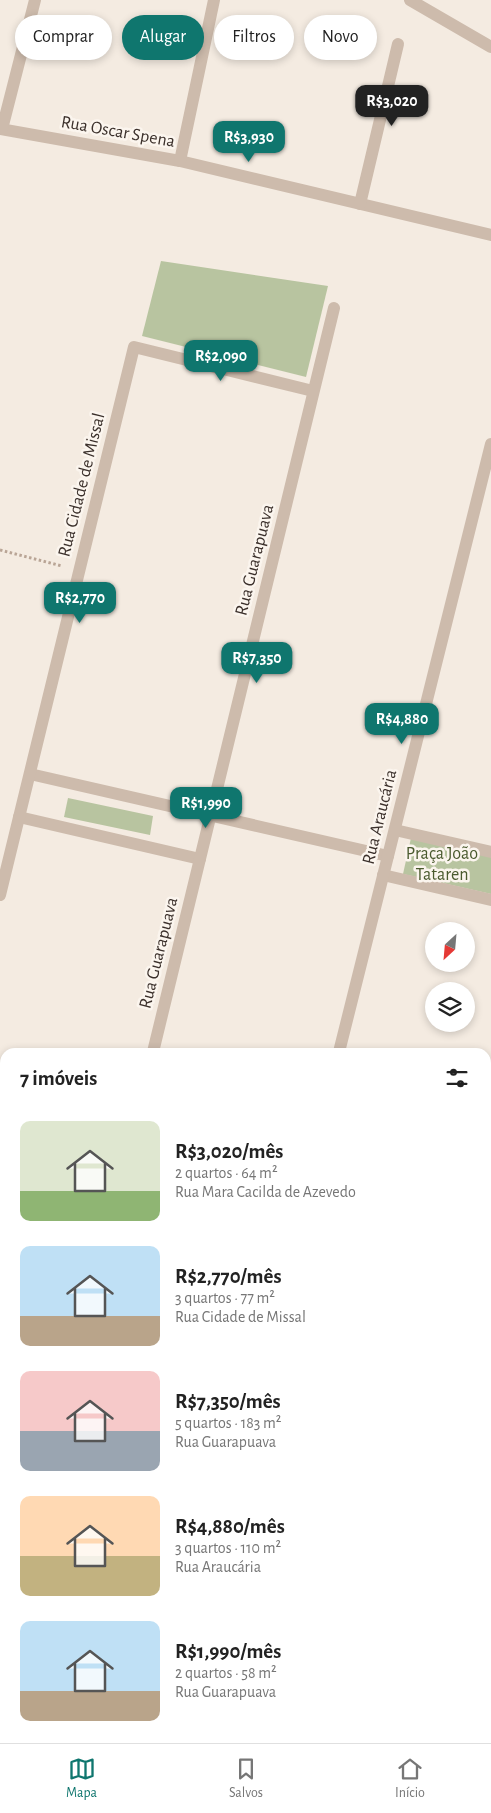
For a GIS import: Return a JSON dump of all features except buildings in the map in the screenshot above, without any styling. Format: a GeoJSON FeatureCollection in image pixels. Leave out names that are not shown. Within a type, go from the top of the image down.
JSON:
{"type":"FeatureCollection","features":[{"type":"Feature","properties":{"kind":"street"},"geometry":{"type":"LineString","coordinates":[[1,129],[35,0]]}},
{"type":"Feature","properties":{"kind":"street"},"geometry":{"type":"LineString","coordinates":[[180,162],[214,0]]}},
{"type":"Feature","properties":{"kind":"street"},"geometry":{"type":"LineString","coordinates":[[410,0],[491,47]]}},
{"type":"Feature","properties":{"kind":"street"},"geometry":{"type":"LineString","coordinates":[[360,204],[398,44]]}},
{"type":"Feature","properties":{"kind":"street","name":"Rua Oscar Spena"},"geometry":{"type":"LineString","coordinates":[[1,129],[180,162],[491,235]]}},
{"type":"Feature","properties":{"kind":"street","name":"Rua Guarapuava"},"geometry":{"type":"LineString","coordinates":[[154,1048],[334,308]]}},
{"type":"Feature","properties":{"kind":"street","name":"Rua Cidade de Missal"},"geometry":{"type":"LineString","coordinates":[[0,895],[134,347],[314,391]]}},
{"type":"Feature","properties":{"kind":"street","name":"Rua Araucária"},"geometry":{"type":"LineString","coordinates":[[340,1048],[491,444]]}},
{"type":"Feature","properties":{"kind":"street"},"geometry":{"type":"LineString","coordinates":[[30,774],[388,856]]}},
{"type":"Feature","properties":{"kind":"street"},"geometry":{"type":"LineString","coordinates":[[19,817],[200,859]]}},
{"type":"Feature","properties":{"kind":"street"},"geometry":{"type":"LineString","coordinates":[[395,830],[491,852]]}},
{"type":"Feature","properties":{"kind":"street"},"geometry":{"type":"LineString","coordinates":[[383,875],[491,900]]}},
{"type":"Feature","properties":{"kind":"path"},"geometry":{"type":"LineString","coordinates":[[0,550],[79,570]]}},
{"type":"Feature","properties":{"kind":"green space"},"geometry":{"type":"Polygon","coordinates":[[[161,261],[328,286],[306,377],[142,336],[161,261]]]}},
{"type":"Feature","properties":{"kind":"green space"},"geometry":{"type":"Polygon","coordinates":[[[68,798],[153,816],[150,835],[64,817],[68,798]]]}},
{"type":"Feature","properties":{"kind":"green space","name":"Praça João Tataren"},"geometry":{"type":"Polygon","coordinates":[[[411,838],[491,857],[491,894],[403,874],[411,838]]]}}]}
